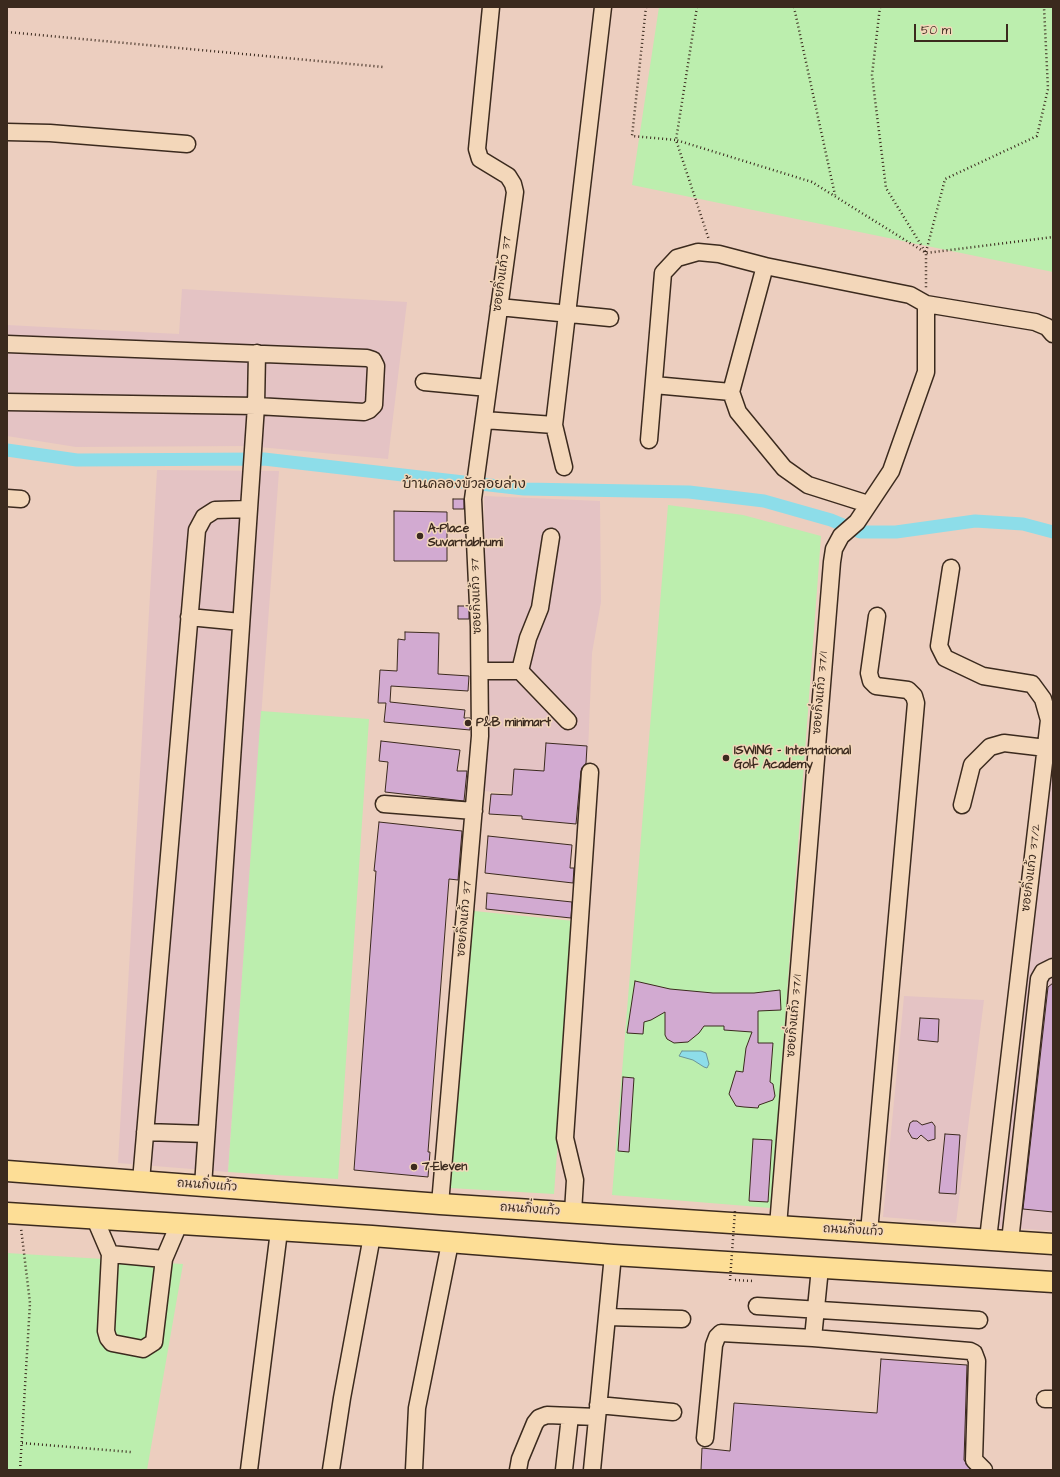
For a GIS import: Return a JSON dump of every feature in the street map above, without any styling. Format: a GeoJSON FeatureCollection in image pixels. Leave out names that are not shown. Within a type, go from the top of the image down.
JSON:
{"type":"FeatureCollection","features":[{"type":"Feature","properties":{"kind":"main road","name":"ถนนกิ่งแก้ว"},"geometry":{"type":"LineString","coordinates":[[7,1171],[440,1204],[1053,1244]]}},
{"type":"Feature","properties":{"kind":"main road"},"geometry":{"type":"LineString","coordinates":[[13,1213],[372,1236],[613,1255],[1053,1282]]}},
{"type":"Feature","properties":{"kind":"street","name":"ซอยกิ่งแก้ว 37"},"geometry":{"type":"LineString","coordinates":[[440,1204],[480,736],[480,670],[473,499],[515,192],[513,184],[508,176],[480,159],[477,149],[491,7]]}},
{"type":"Feature","properties":{"kind":"street"},"geometry":{"type":"LineString","coordinates":[[564,467],[554,425],[603,7]]}},
{"type":"Feature","properties":{"kind":"street"},"geometry":{"type":"LineString","coordinates":[[7,132],[50,133],[187,144]]}},
{"type":"Feature","properties":{"kind":"street"},"geometry":{"type":"LineString","coordinates":[[649,440],[663,273],[677,258],[698,252],[713,253],[765,266],[910,295],[926,304],[1035,322],[1047,327],[1053,334]]}},
{"type":"Feature","properties":{"kind":"street"},"geometry":{"type":"LineString","coordinates":[[765,266],[731,392],[738,412],[784,468],[808,485],[868,504]]}},
{"type":"Feature","properties":{"kind":"street","name":"ซอยกิ่งแก้ว 37/1"},"geometry":{"type":"LineString","coordinates":[[778,1226],[832,562],[834,550],[841,536],[857,522],[891,471],[926,372],[926,304]]}},
{"type":"Feature","properties":{"kind":"street"},"geometry":{"type":"LineString","coordinates":[[499,306],[610,318]]}},
{"type":"Feature","properties":{"kind":"street"},"geometry":{"type":"LineString","coordinates":[[7,344],[367,358],[373,360],[376,366],[374,405],[369,410],[364,412],[256,406],[7,402]]}},
{"type":"Feature","properties":{"kind":"street"},"geometry":{"type":"LineString","coordinates":[[203,1186],[256,406],[257,353]]}},
{"type":"Feature","properties":{"kind":"street"},"geometry":{"type":"LineString","coordinates":[[424,382],[488,388]]}},
{"type":"Feature","properties":{"kind":"street"},"geometry":{"type":"LineString","coordinates":[[654,385],[731,392]]}},
{"type":"Feature","properties":{"kind":"street"},"geometry":{"type":"LineString","coordinates":[[484,420],[554,425]]}},
{"type":"Feature","properties":{"kind":"street"},"geometry":{"type":"LineString","coordinates":[[140,1181],[197,530],[204,517],[215,510],[249,509]]}},
{"type":"Feature","properties":{"kind":"street"},"geometry":{"type":"LineString","coordinates":[[520,671],[528,638],[540,608],[551,537]]}},
{"type":"Feature","properties":{"kind":"street","name":"ซอยกิ่งแก้ว 37/2"},"geometry":{"type":"LineString","coordinates":[[950,568],[939,646],[945,658],[983,676],[1032,684],[1043,698],[1049,720],[988,1240]]}},
{"type":"Feature","properties":{"kind":"street"},"geometry":{"type":"LineString","coordinates":[[869,1232],[916,703],[914,696],[908,690],[876,686],[871,681],[869,674],[876,616]]}},
{"type":"Feature","properties":{"kind":"street"},"geometry":{"type":"LineString","coordinates":[[189,617],[241,622]]}},
{"type":"Feature","properties":{"kind":"street"},"geometry":{"type":"LineString","coordinates":[[480,670],[520,671],[568,721]]}},
{"type":"Feature","properties":{"kind":"street"},"geometry":{"type":"LineString","coordinates":[[962,805],[972,764],[990,747],[1004,743],[1046,748]]}},
{"type":"Feature","properties":{"kind":"street"},"geometry":{"type":"LineString","coordinates":[[573,1212],[575,1180],[565,1138],[590,772]]}},
{"type":"Feature","properties":{"kind":"street"},"geometry":{"type":"LineString","coordinates":[[384,804],[474,811]]}},
{"type":"Feature","properties":{"kind":"street"},"geometry":{"type":"LineString","coordinates":[[1010,1241],[1039,979],[1043,972],[1053,967]]}},
{"type":"Feature","properties":{"kind":"street"},"geometry":{"type":"LineString","coordinates":[[145,1132],[206,1134]]}},
{"type":"Feature","properties":{"kind":"street"},"geometry":{"type":"LineString","coordinates":[[95,1219],[110,1254],[106,1331],[108,1338],[112,1343],[143,1349],[154,1342],[164,1259],[179,1224]]}},
{"type":"Feature","properties":{"kind":"street"},"geometry":{"type":"LineString","coordinates":[[249,1470],[279,1231]]}},
{"type":"Feature","properties":{"kind":"street"},"geometry":{"type":"LineString","coordinates":[[331,1470],[342,1398],[372,1236]]}},
{"type":"Feature","properties":{"kind":"street"},"geometry":{"type":"LineString","coordinates":[[414,1470],[418,1408],[450,1243]]}},
{"type":"Feature","properties":{"kind":"street"},"geometry":{"type":"LineString","coordinates":[[110,1254],[164,1259]]}},
{"type":"Feature","properties":{"kind":"street"},"geometry":{"type":"LineString","coordinates":[[592,1470],[613,1255]]}},
{"type":"Feature","properties":{"kind":"street"},"geometry":{"type":"LineString","coordinates":[[813,1338],[820,1268]]}},
{"type":"Feature","properties":{"kind":"street"},"geometry":{"type":"LineString","coordinates":[[757,1306],[816,1311],[979,1320]]}},
{"type":"Feature","properties":{"kind":"street"},"geometry":{"type":"LineString","coordinates":[[607,1317],[682,1319]]}},
{"type":"Feature","properties":{"kind":"street"},"geometry":{"type":"LineString","coordinates":[[705,1438],[714,1345],[717,1337],[721,1333],[813,1338],[970,1351],[974,1354],[977,1361],[974,1460],[980,1468],[984,1470]]}},
{"type":"Feature","properties":{"kind":"street"},"geometry":{"type":"LineString","coordinates":[[518,1470],[520,1459],[535,1424],[539,1418],[547,1415],[570,1416],[598,1411],[673,1412]]}},
{"type":"Feature","properties":{"kind":"street"},"geometry":{"type":"LineString","coordinates":[[564,1470],[570,1416]]}},
{"type":"Feature","properties":{"kind":"path"},"geometry":{"type":"LineString","coordinates":[[646,7],[632,136],[676,140],[812,182],[926,253],[1053,237]]}},
{"type":"Feature","properties":{"kind":"path"},"geometry":{"type":"LineString","coordinates":[[697,7],[676,140],[713,253]]}},
{"type":"Feature","properties":{"kind":"path"},"geometry":{"type":"LineString","coordinates":[[794,7],[835,196]]}},
{"type":"Feature","properties":{"kind":"path"},"geometry":{"type":"LineString","coordinates":[[880,7],[872,75],[886,188],[926,253]]}},
{"type":"Feature","properties":{"kind":"path"},"geometry":{"type":"LineString","coordinates":[[926,304],[926,253],[945,180],[1037,136],[1048,89],[1044,7]]}},
{"type":"Feature","properties":{"kind":"path"},"geometry":{"type":"LineString","coordinates":[[7,32],[383,67]]}},
{"type":"Feature","properties":{"kind":"path"},"geometry":{"type":"LineString","coordinates":[[735,1211],[730,1280],[754,1281]]}},
{"type":"Feature","properties":{"kind":"path"},"geometry":{"type":"LineString","coordinates":[[13,1213],[30,1303],[20,1470]]}},
{"type":"Feature","properties":{"kind":"path"},"geometry":{"type":"LineString","coordinates":[[22,1443],[131,1452]]}},
{"type":"Feature","properties":{"kind":"shaded area"},"geometry":{"type":"Polygon","coordinates":[[[182,289],[407,302],[388,459],[248,446],[76,447],[7,436],[7,325],[179,334],[182,289]]]}},
{"type":"Feature","properties":{"kind":"shaded area"},"geometry":{"type":"Polygon","coordinates":[[[157,470],[279,471],[228,1172],[118,1163],[157,470]]]}},
{"type":"Feature","properties":{"kind":"shaded area"},"geometry":{"type":"Polygon","coordinates":[[[484,496],[600,501],[601,602],[592,653],[586,801],[484,791],[488,741],[484,496]]]}},
{"type":"Feature","properties":{"kind":"shaded area"},"geometry":{"type":"Polygon","coordinates":[[[1053,753],[1053,1231],[998,1227],[1053,753]]]}},
{"type":"Feature","properties":{"kind":"shaded area"},"geometry":{"type":"Polygon","coordinates":[[[904,996],[984,1000],[956,1223],[883,1217],[904,996]]]}},
{"type":"Feature","properties":{"kind":"green space"},"geometry":{"type":"Polygon","coordinates":[[[659,7],[1053,7],[1053,272],[632,185],[659,7]]]}},
{"type":"Feature","properties":{"kind":"green space","name":"ISWING - International Golf Academy"},"geometry":{"type":"Polygon","coordinates":[[[668,505],[743,515],[821,536],[771,1208],[612,1195],[668,505]]]}},
{"type":"Feature","properties":{"kind":"green space"},"geometry":{"type":"Polygon","coordinates":[[[261,711],[369,719],[338,1179],[228,1172],[261,711]]]}},
{"type":"Feature","properties":{"kind":"green space"},"geometry":{"type":"Polygon","coordinates":[[[474,911],[574,921],[554,1194],[450,1188],[474,911]]]}},
{"type":"Feature","properties":{"kind":"green space"},"geometry":{"type":"Polygon","coordinates":[[[7,1253],[183,1264],[147,1470],[7,1470],[7,1253]]]}},
{"type":"Feature","properties":{"kind":"water"},"geometry":{"type":"Polygon","coordinates":[[[682,1051],[701,1051],[706,1053],[709,1064],[707,1068],[693,1060],[679,1056],[682,1051]]]}},
{"type":"Feature","properties":{"kind":"building"},"geometry":{"type":"Polygon","coordinates":[[[453,499],[464,499],[464,509],[453,509],[453,499]]]}},
{"type":"Feature","properties":{"kind":"building"},"geometry":{"type":"Polygon","coordinates":[[[394,511],[447,512],[447,561],[394,561],[394,511]]]}},
{"type":"Feature","properties":{"kind":"building"},"geometry":{"type":"Polygon","coordinates":[[[458,606],[469,606],[469,619],[458,619],[458,606]]]}},
{"type":"Feature","properties":{"kind":"building"},"geometry":{"type":"Polygon","coordinates":[[[405,632],[439,633],[438,674],[469,676],[468,691],[391,686],[390,702],[465,710],[464,718],[470,718],[470,730],[384,722],[386,703],[378,703],[380,670],[397,671],[398,639],[405,640],[405,632]]]}},
{"type":"Feature","properties":{"kind":"building"},"geometry":{"type":"Polygon","coordinates":[[[381,741],[460,750],[457,771],[467,771],[464,801],[385,792],[388,762],[379,761],[381,741]]]}},
{"type":"Feature","properties":{"kind":"building"},"geometry":{"type":"Polygon","coordinates":[[[546,743],[587,746],[586,763],[581,771],[576,824],[522,819],[522,816],[489,814],[491,794],[512,795],[514,769],[544,771],[546,743]]]}},
{"type":"Feature","properties":{"kind":"building"},"geometry":{"type":"Polygon","coordinates":[[[379,822],[462,831],[458,880],[449,879],[428,1152],[430,1152],[428,1177],[354,1170],[376,871],[374,871],[379,822]]]}},
{"type":"Feature","properties":{"kind":"building"},"geometry":{"type":"Polygon","coordinates":[[[488,836],[572,845],[570,868],[574,868],[573,883],[485,873],[488,836]]]}},
{"type":"Feature","properties":{"kind":"building"},"geometry":{"type":"Polygon","coordinates":[[[487,893],[572,902],[571,918],[486,909],[487,893]]]}},
{"type":"Feature","properties":{"kind":"building"},"geometry":{"type":"Polygon","coordinates":[[[635,981],[670,989],[713,993],[754,993],[780,990],[781,1010],[758,1011],[758,1043],[773,1043],[770,1082],[773,1084],[775,1096],[773,1100],[759,1105],[758,1108],[736,1106],[729,1094],[736,1071],[743,1072],[746,1048],[752,1032],[724,1030],[724,1026],[704,1026],[699,1033],[688,1042],[674,1043],[667,1039],[665,1035],[665,1012],[651,1020],[644,1022],[643,1034],[627,1033],[635,981]]]}},
{"type":"Feature","properties":{"kind":"building"},"geometry":{"type":"Polygon","coordinates":[[[1053,983],[1053,1212],[1023,1209],[1048,987],[1053,983]]]}},
{"type":"Feature","properties":{"kind":"building"},"geometry":{"type":"Polygon","coordinates":[[[920,1018],[939,1019],[938,1042],[918,1040],[920,1018]]]}},
{"type":"Feature","properties":{"kind":"building"},"geometry":{"type":"Polygon","coordinates":[[[623,1077],[634,1078],[629,1152],[618,1151],[623,1077]]]}},
{"type":"Feature","properties":{"kind":"building"},"geometry":{"type":"Polygon","coordinates":[[[917,1121],[922,1125],[932,1122],[935,1126],[935,1139],[928,1141],[921,1135],[917,1139],[912,1138],[908,1131],[910,1123],[917,1121]]]}},
{"type":"Feature","properties":{"kind":"building"},"geometry":{"type":"Polygon","coordinates":[[[945,1134],[960,1135],[956,1194],[939,1193],[945,1134]]]}},
{"type":"Feature","properties":{"kind":"building"},"geometry":{"type":"Polygon","coordinates":[[[753,1139],[772,1140],[768,1202],[749,1201],[753,1139]]]}},
{"type":"Feature","properties":{"kind":"building"},"geometry":{"type":"Polygon","coordinates":[[[881,1359],[967,1365],[964,1460],[971,1470],[701,1470],[702,1448],[730,1451],[734,1403],[877,1413],[881,1359]]]}},
{"type":"Feature","properties":{"kind":"waterway"},"geometry":{"type":"LineString","coordinates":[[7,450],[77,460],[264,459],[524,489],[689,492],[764,501],[831,520],[860,532],[896,532],[975,521],[1023,524],[1053,532]]}},
{"type":"Feature","properties":{"kind":"place","name":"A-Place Suvarnabhumi"},"geometry":{"type":"Point","coordinates":[420,536]}},
{"type":"Feature","properties":{"kind":"place","name":"P&B minimart"},"geometry":{"type":"Point","coordinates":[468,723]}},
{"type":"Feature","properties":{"kind":"place","name":"ISWING - International Golf Academy"},"geometry":{"type":"Point","coordinates":[726,758]}},
{"type":"Feature","properties":{"kind":"place","name":"7-Eleven"},"geometry":{"type":"Point","coordinates":[414,1167]}},
{"type":"Feature","properties":{"kind":"district","name":"บ้านคลองบัวลอยล่าง"},"geometry":{"type":"Point","coordinates":[464,485]}}]}
